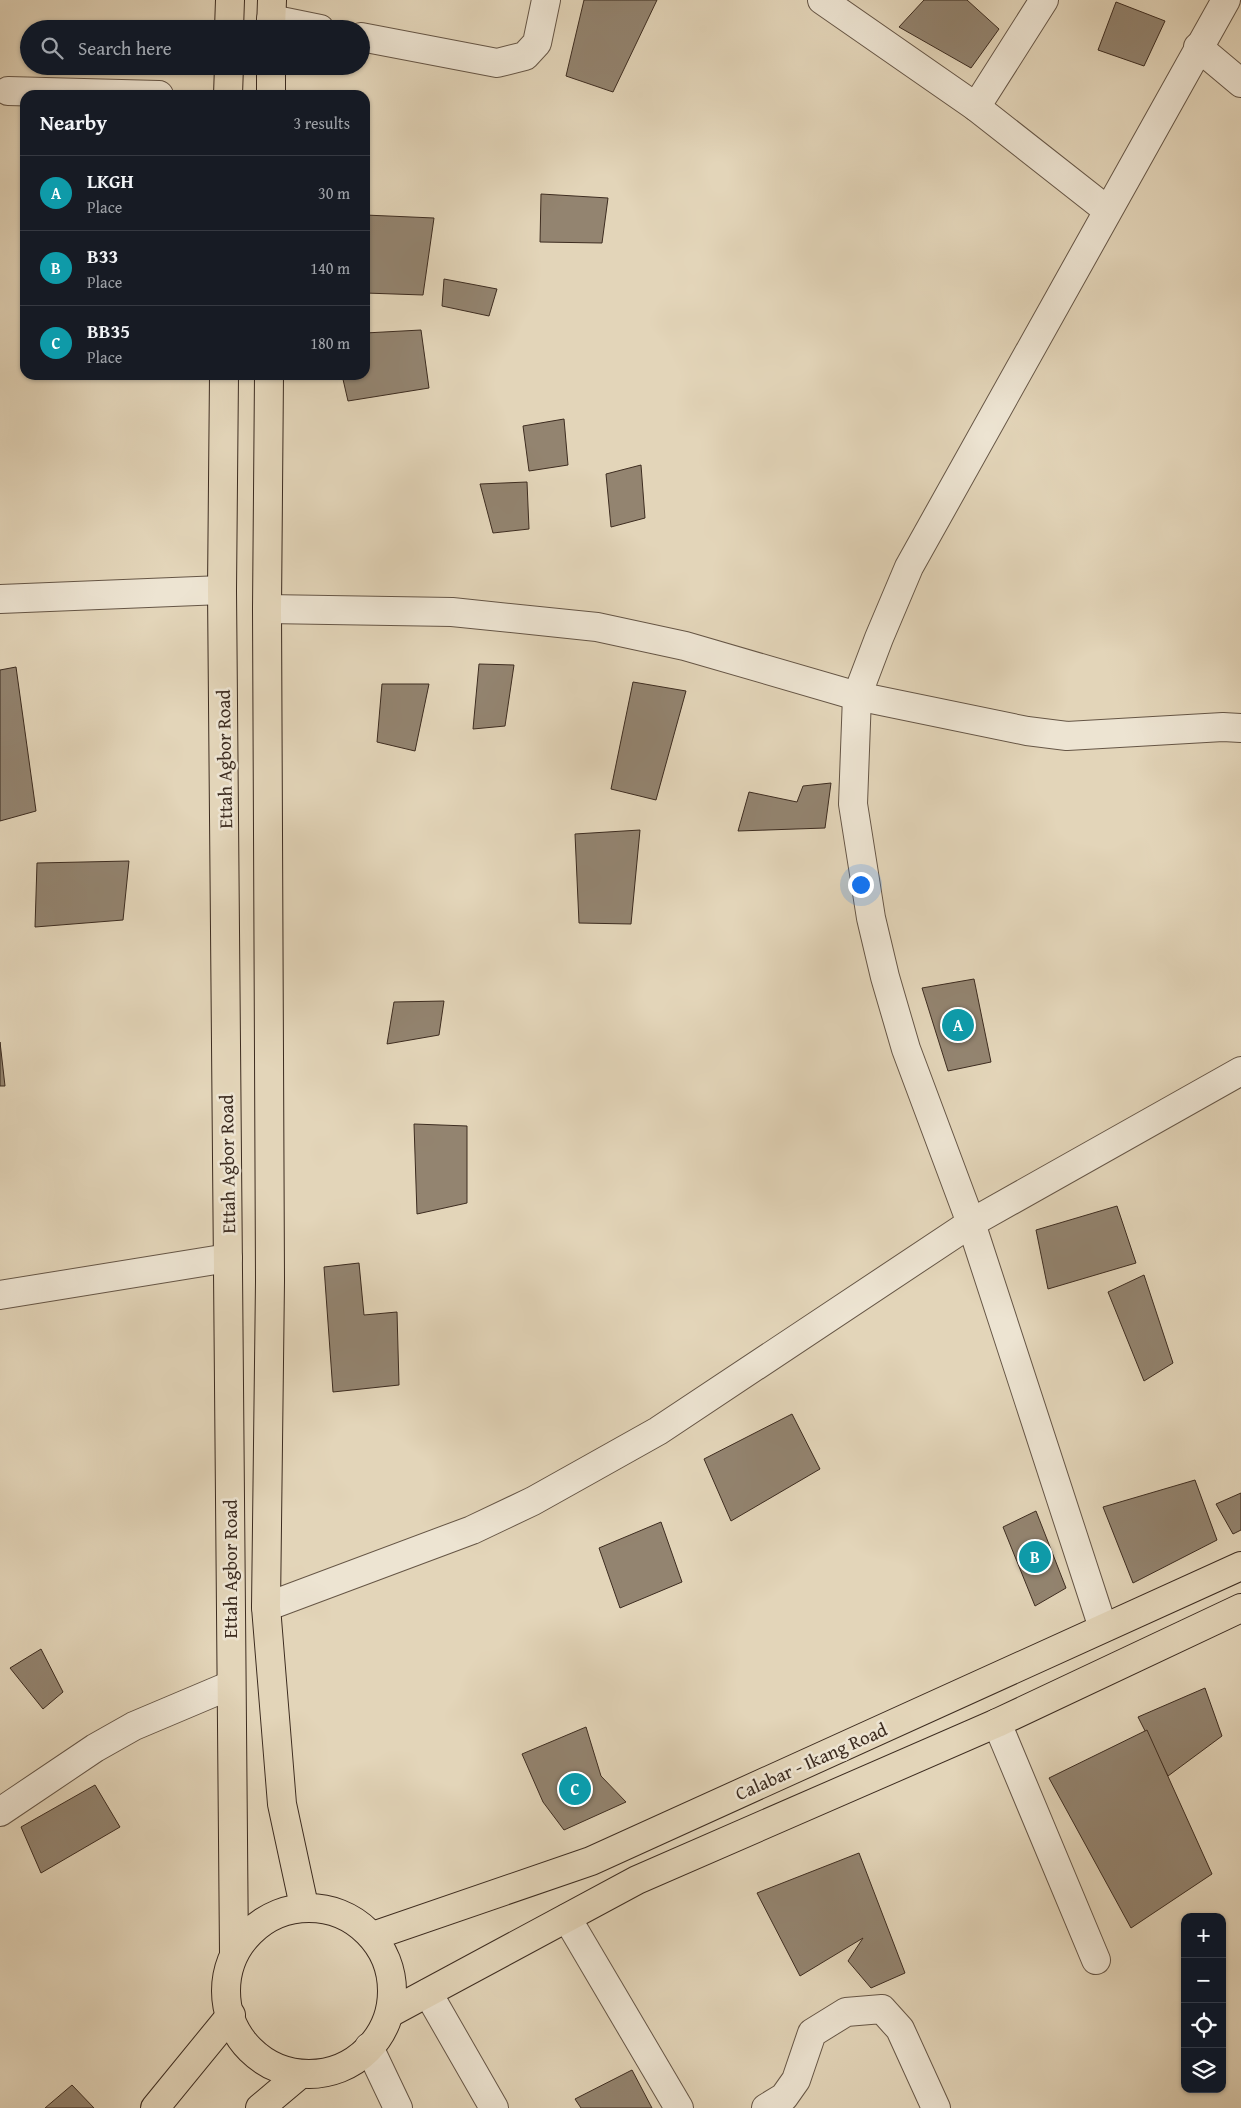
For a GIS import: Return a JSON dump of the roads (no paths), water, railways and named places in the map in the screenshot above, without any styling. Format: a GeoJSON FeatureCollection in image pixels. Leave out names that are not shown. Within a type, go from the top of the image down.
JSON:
{"type":"FeatureCollection","features":[{"type":"Feature","properties":{"kind":"main road"},"geometry":{"type":"LineString","coordinates":[[229,20],[230,0]]}},
{"type":"Feature","properties":{"kind":"main road"},"geometry":{"type":"LineString","coordinates":[[228,90],[229,75]]}},
{"type":"Feature","properties":{"kind":"main road"},"geometry":{"type":"LineString","coordinates":[[271,75],[271,90]]}},
{"type":"Feature","properties":{"kind":"main road","name":"Ettah Agbor Road"},"geometry":{"type":"LineString","coordinates":[[224,380],[222,590],[234,1953]]}},
{"type":"Feature","properties":{"kind":"main road","name":"Ettah Agbor Road"},"geometry":{"type":"LineString","coordinates":[[269,380],[267,608],[270,1281],[266,1607],[282,1804],[304,1906]]}},
{"type":"Feature","properties":{"kind":"main road","name":"Calabar - Ikang Road"},"geometry":{"type":"LineString","coordinates":[[373,1936],[592,1861],[1241,1566]]}},
{"type":"Feature","properties":{"kind":"main road","name":"Calabar - Ikang Road"},"geometry":{"type":"LineString","coordinates":[[390,2013],[638,1880],[997,1723],[1241,1608]]}},
{"type":"Feature","properties":{"kind":"main road"},"geometry":{"type":"LineString","coordinates":[[304,1906],[333,1910],[356,1921],[373,1936],[385,1956],[392,1979],[390,2013],[369,2047],[353,2061],[334,2069],[298,2076],[286,2073],[264,2060],[248,2045],[233,2025],[226,2000],[227,1978],[234,1953],[246,1935],[264,1922],[286,1910],[304,1906]]}},
{"type":"Feature","properties":{"kind":"main road"},"geometry":{"type":"LineString","coordinates":[[155,2108],[231,2015]]}},
{"type":"Feature","properties":{"kind":"main road"},"geometry":{"type":"LineString","coordinates":[[260,2108],[298,2076]]}},
{"type":"Feature","properties":{"kind":"street"},"geometry":{"type":"LineString","coordinates":[[370,39],[497,63],[525,56],[537,43],[546,0]]}},
{"type":"Feature","properties":{"kind":"street"},"geometry":{"type":"LineString","coordinates":[[822,0],[976,107],[1107,210]]}},
{"type":"Feature","properties":{"kind":"street"},"geometry":{"type":"LineString","coordinates":[[976,107],[1044,0]]}},
{"type":"Feature","properties":{"kind":"street"},"geometry":{"type":"LineString","coordinates":[[1103,1628],[971,1223],[906,1049],[885,978],[871,918],[853,804],[857,696],[909,567],[1198,47],[1226,0]]}},
{"type":"Feature","properties":{"kind":"street"},"geometry":{"type":"LineString","coordinates":[[271,16],[286,20]]}},
{"type":"Feature","properties":{"kind":"street"},"geometry":{"type":"LineString","coordinates":[[1198,47],[1241,83]]}},
{"type":"Feature","properties":{"kind":"street"},"geometry":{"type":"LineString","coordinates":[[8,91],[20,91]]}},
{"type":"Feature","properties":{"kind":"street"},"geometry":{"type":"LineString","coordinates":[[0,600],[222,590]]}},
{"type":"Feature","properties":{"kind":"street"},"geometry":{"type":"LineString","coordinates":[[267,608],[452,612],[597,627],[686,646],[857,696],[1018,730],[1067,736],[1223,727],[1241,728]]}},
{"type":"Feature","properties":{"kind":"street"},"geometry":{"type":"LineString","coordinates":[[266,1607],[472,1530],[534,1501],[658,1431],[971,1223],[1241,1071]]}},
{"type":"Feature","properties":{"kind":"street"},"geometry":{"type":"LineString","coordinates":[[0,1295],[228,1258]]}},
{"type":"Feature","properties":{"kind":"street"},"geometry":{"type":"LineString","coordinates":[[0,1812],[95,1748],[134,1726],[231,1685]]}},
{"type":"Feature","properties":{"kind":"street"},"geometry":{"type":"LineString","coordinates":[[997,1723],[1096,1960]]}},
{"type":"Feature","properties":{"kind":"street"},"geometry":{"type":"LineString","coordinates":[[567,1918],[679,2108]]}},
{"type":"Feature","properties":{"kind":"street"},"geometry":{"type":"LineString","coordinates":[[428,1992],[494,2108]]}},
{"type":"Feature","properties":{"kind":"street"},"geometry":{"type":"LineString","coordinates":[[766,2108],[784,2097],[796,2080],[812,2033],[846,2012],[882,2009],[900,2029],[936,2108]]}},
{"type":"Feature","properties":{"kind":"street"},"geometry":{"type":"LineString","coordinates":[[369,2047],[398,2108]]}},
{"type":"Feature","properties":{"kind":"place","name":"LKGH"},"geometry":{"type":"Point","coordinates":[958,1025]}},
{"type":"Feature","properties":{"kind":"place","name":"B33"},"geometry":{"type":"Point","coordinates":[1035,1557]}},
{"type":"Feature","properties":{"kind":"place","name":"BB35"},"geometry":{"type":"Point","coordinates":[575,1789]}}]}
